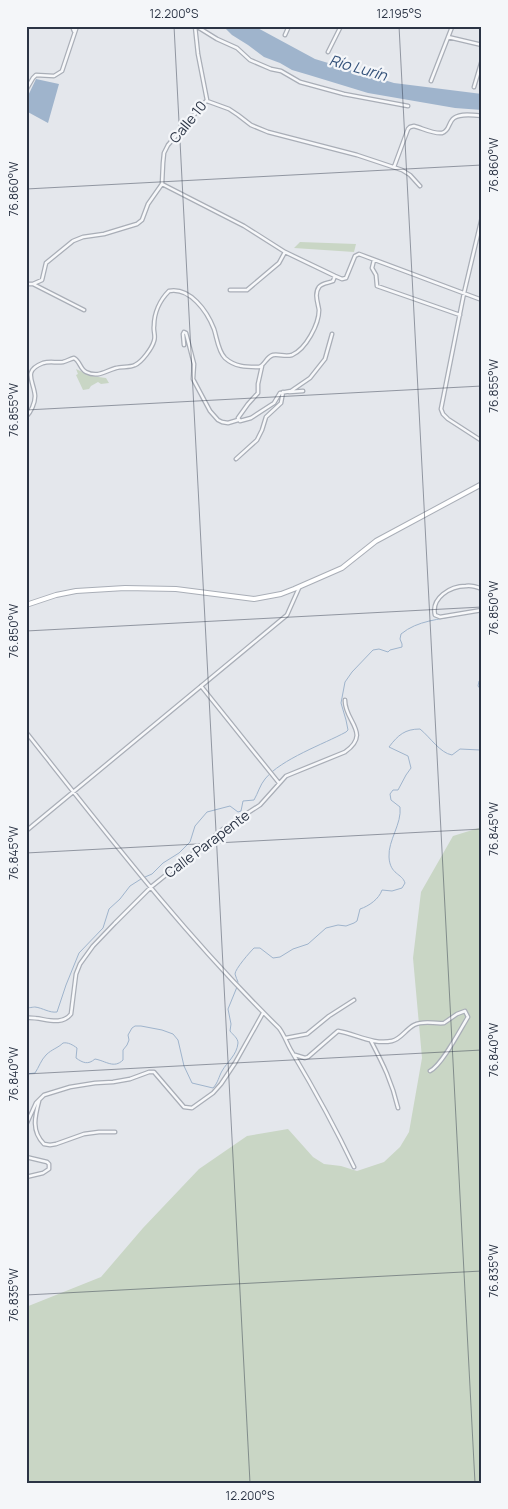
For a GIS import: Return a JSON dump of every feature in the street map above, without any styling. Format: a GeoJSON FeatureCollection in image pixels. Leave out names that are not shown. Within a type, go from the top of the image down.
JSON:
{"type":"FeatureCollection","features":[{"type":"Feature","properties":{"kind":"street"},"geometry":{"type":"LineString","coordinates":[[72,26],[74,32]]}},
{"type":"Feature","properties":{"kind":"street"},"geometry":{"type":"LineString","coordinates":[[26,90],[36,75],[54,76],[62,71],[77,26]]}},
{"type":"Feature","properties":{"kind":"street"},"geometry":{"type":"LineString","coordinates":[[195,26],[237,48],[256,64],[281,71],[300,82],[344,94],[408,106]]}},
{"type":"Feature","properties":{"kind":"street","name":"Calle 10"},"geometry":{"type":"LineString","coordinates":[[162,184],[162,163],[168,145],[207,101],[195,26]]}},
{"type":"Feature","properties":{"kind":"street"},"geometry":{"type":"LineString","coordinates":[[285,35],[289,26]]}},
{"type":"Feature","properties":{"kind":"street"},"geometry":{"type":"LineString","coordinates":[[328,52],[341,26]]}},
{"type":"Feature","properties":{"kind":"street"},"geometry":{"type":"LineString","coordinates":[[431,81],[452,27]]}},
{"type":"Feature","properties":{"kind":"street"},"geometry":{"type":"LineString","coordinates":[[448,37],[482,45]]}},
{"type":"Feature","properties":{"kind":"street"},"geometry":{"type":"LineString","coordinates":[[474,87],[482,60]]}},
{"type":"Feature","properties":{"kind":"street"},"geometry":{"type":"LineString","coordinates":[[207,101],[238,115],[250,124],[268,132],[357,155],[407,173],[420,186]]}},
{"type":"Feature","properties":{"kind":"street"},"geometry":{"type":"LineString","coordinates":[[394,168],[410,127],[414,126],[438,133],[447,130],[455,118],[469,115],[482,116]]}},
{"type":"Feature","properties":{"kind":"street"},"geometry":{"type":"LineString","coordinates":[[26,284],[33,284],[42,280],[46,263],[73,241],[138,224],[142,220],[148,204],[162,184],[244,226],[285,252],[335,276],[346,278],[356,254],[482,300]]}},
{"type":"Feature","properties":{"kind":"street"},"geometry":{"type":"LineString","coordinates":[[482,217],[464,293],[441,409],[448,419],[482,441]]}},
{"type":"Feature","properties":{"kind":"street"},"geometry":{"type":"LineString","coordinates":[[230,290],[247,290],[279,263],[285,252]]}},
{"type":"Feature","properties":{"kind":"street"},"geometry":{"type":"LineString","coordinates":[[374,260],[372,268],[376,275],[377,286],[460,315]]}},
{"type":"Feature","properties":{"kind":"street"},"geometry":{"type":"LineString","coordinates":[[238,420],[258,393],[262,366],[269,357],[272,355],[287,356],[296,353],[304,346],[318,316],[316,295],[318,289],[320,286],[333,281],[335,276]]}},
{"type":"Feature","properties":{"kind":"street"},"geometry":{"type":"LineString","coordinates":[[33,284],[84,310]]}},
{"type":"Feature","properties":{"kind":"street"},"geometry":{"type":"LineString","coordinates":[[26,417],[30,413],[35,400],[30,374],[40,364],[74,358],[77,359],[88,373],[97,374],[105,373],[117,367],[138,363],[154,340],[153,327],[160,301],[169,291],[184,292],[200,306],[210,320],[221,350],[226,358],[236,365],[262,366]]}},
{"type":"Feature","properties":{"kind":"street"},"geometry":{"type":"LineString","coordinates":[[184,346],[184,332],[194,364],[193,379],[212,414],[222,422],[228,423],[251,418],[274,403],[279,394],[303,391]]}},
{"type":"Feature","properties":{"kind":"street"},"geometry":{"type":"LineString","coordinates":[[288,392],[308,380],[325,359],[332,334]]}},
{"type":"Feature","properties":{"kind":"street"},"geometry":{"type":"LineString","coordinates":[[236,458],[257,440],[266,417],[281,403],[283,392]]}},
{"type":"Feature","properties":{"kind":"street"},"geometry":{"type":"LineString","coordinates":[[26,606],[40,600],[76,591],[115,589],[176,589],[254,599],[280,594],[342,568],[376,541],[482,484]]}},
{"type":"Feature","properties":{"kind":"street"},"geometry":{"type":"LineString","coordinates":[[26,831],[287,615],[300,586]]}},
{"type":"Feature","properties":{"kind":"street"},"geometry":{"type":"LineString","coordinates":[[482,589],[466,586],[453,588],[439,597],[434,612],[435,615],[440,617],[482,610]]}},
{"type":"Feature","properties":{"kind":"street"},"geometry":{"type":"LineString","coordinates":[[201,686],[279,783]]}},
{"type":"Feature","properties":{"kind":"street","name":"Calle Parapente"},"geometry":{"type":"LineString","coordinates":[[26,1018],[32,1017],[55,1021],[65,1020],[71,1014],[76,974],[80,964],[115,923],[150,887],[224,828],[260,805],[279,783],[291,774],[338,755],[352,746],[356,740],[357,733],[346,709],[345,700]]}},
{"type":"Feature","properties":{"kind":"street"},"geometry":{"type":"LineString","coordinates":[[26,732],[150,887],[279,1028],[333,1124],[354,1167]]}},
{"type":"Feature","properties":{"kind":"street"},"geometry":{"type":"LineString","coordinates":[[286,1038],[307,1034],[329,1016],[354,1000]]}},
{"type":"Feature","properties":{"kind":"street"},"geometry":{"type":"LineString","coordinates":[[293,1054],[305,1058],[308,1057],[338,1031],[370,1041],[394,1041],[414,1025],[429,1022],[444,1023],[465,1011],[468,1017],[443,1058],[430,1071]]}},
{"type":"Feature","properties":{"kind":"street"},"geometry":{"type":"LineString","coordinates":[[26,1125],[36,1103],[44,1095],[70,1087],[113,1082],[153,1072],[184,1108],[192,1108],[221,1084],[235,1063],[263,1012]]}},
{"type":"Feature","properties":{"kind":"street"},"geometry":{"type":"LineString","coordinates":[[370,1041],[383,1063],[394,1088],[398,1108]]}},
{"type":"Feature","properties":{"kind":"street"},"geometry":{"type":"LineString","coordinates":[[39,1099],[35,1115],[35,1125],[38,1138],[46,1145],[56,1144],[92,1133],[114,1132]]}},
{"type":"Feature","properties":{"kind":"street"},"geometry":{"type":"LineString","coordinates":[[26,1157],[44,1161],[49,1164],[49,1169],[43,1173],[26,1177]]}},
{"type":"Feature","properties":{"kind":"green space"},"geometry":{"type":"Polygon","coordinates":[[[300,242],[356,244],[354,252],[294,248],[300,242]]]}},
{"type":"Feature","properties":{"kind":"green space"},"geometry":{"type":"Polygon","coordinates":[[[76,369],[91,376],[106,378],[109,383],[101,384],[98,382],[89,389],[83,390],[76,375],[78,374],[76,369]]]}},
{"type":"Feature","properties":{"kind":"green space"},"geometry":{"type":"Polygon","coordinates":[[[482,827],[482,1483],[26,1483],[26,1307],[101,1277],[143,1228],[199,1169],[247,1136],[288,1129],[313,1157],[324,1164],[341,1166],[357,1171],[384,1162],[400,1147],[409,1132],[422,1058],[413,958],[421,892],[453,836],[482,827]]]}},
{"type":"Feature","properties":{"kind":"water"},"geometry":{"type":"Polygon","coordinates":[[[223,26],[254,26],[315,59],[394,83],[482,94],[482,110],[455,108],[368,93],[292,70],[264,57],[232,35],[223,26]]]}},
{"type":"Feature","properties":{"kind":"water"},"geometry":{"type":"Polygon","coordinates":[[[36,79],[59,84],[48,123],[26,111],[26,100],[36,79]]]}},
{"type":"Feature","properties":{"kind":"waterway"},"geometry":{"type":"LineString","coordinates":[[145,877],[152,874],[190,842],[195,826],[207,812],[230,806],[238,812],[241,811],[243,801],[254,800],[263,781],[281,765],[346,732],[348,730],[341,703],[345,682],[373,650],[379,649],[388,652],[402,647],[401,634],[408,629],[429,621],[459,615]]}},
{"type":"Feature","properties":{"kind":"waterway"},"geometry":{"type":"LineString","coordinates":[[482,680],[479,681],[478,686],[482,691]]}},
{"type":"Feature","properties":{"kind":"waterway"},"geometry":{"type":"LineString","coordinates":[[238,982],[235,974],[254,948],[260,948],[273,958],[280,957],[293,949],[308,944],[326,928],[338,925],[346,926],[354,923],[357,921],[360,909],[373,902],[382,890],[392,891],[402,888],[405,883],[392,867],[389,857],[400,813],[400,807],[391,800],[390,794],[393,790],[398,790],[411,768],[408,756],[389,747],[396,739],[406,732],[420,729],[439,748],[448,754],[452,755],[460,749],[480,750],[482,748]]}},
{"type":"Feature","properties":{"kind":"waterway"},"geometry":{"type":"LineString","coordinates":[[26,1008],[35,1007],[57,1012],[79,953],[103,928],[109,909],[130,886],[141,879]]}},
{"type":"Feature","properties":{"kind":"waterway"},"geometry":{"type":"LineString","coordinates":[[26,1074],[35,1073],[46,1055],[63,1043],[69,1043],[77,1048],[76,1058],[83,1062],[88,1063],[95,1059],[110,1064],[120,1063],[123,1060],[123,1050],[129,1040],[128,1035],[132,1028],[141,1026],[173,1034],[178,1040],[184,1066],[192,1083],[213,1088],[222,1071],[234,1055],[238,1043],[230,1031],[231,1024],[228,1009],[237,987]]}},
{"type":"Feature","properties":{"kind":"water label","name":"Río Lurín"},"geometry":{"type":"Point","coordinates":[358,68]}}]}
